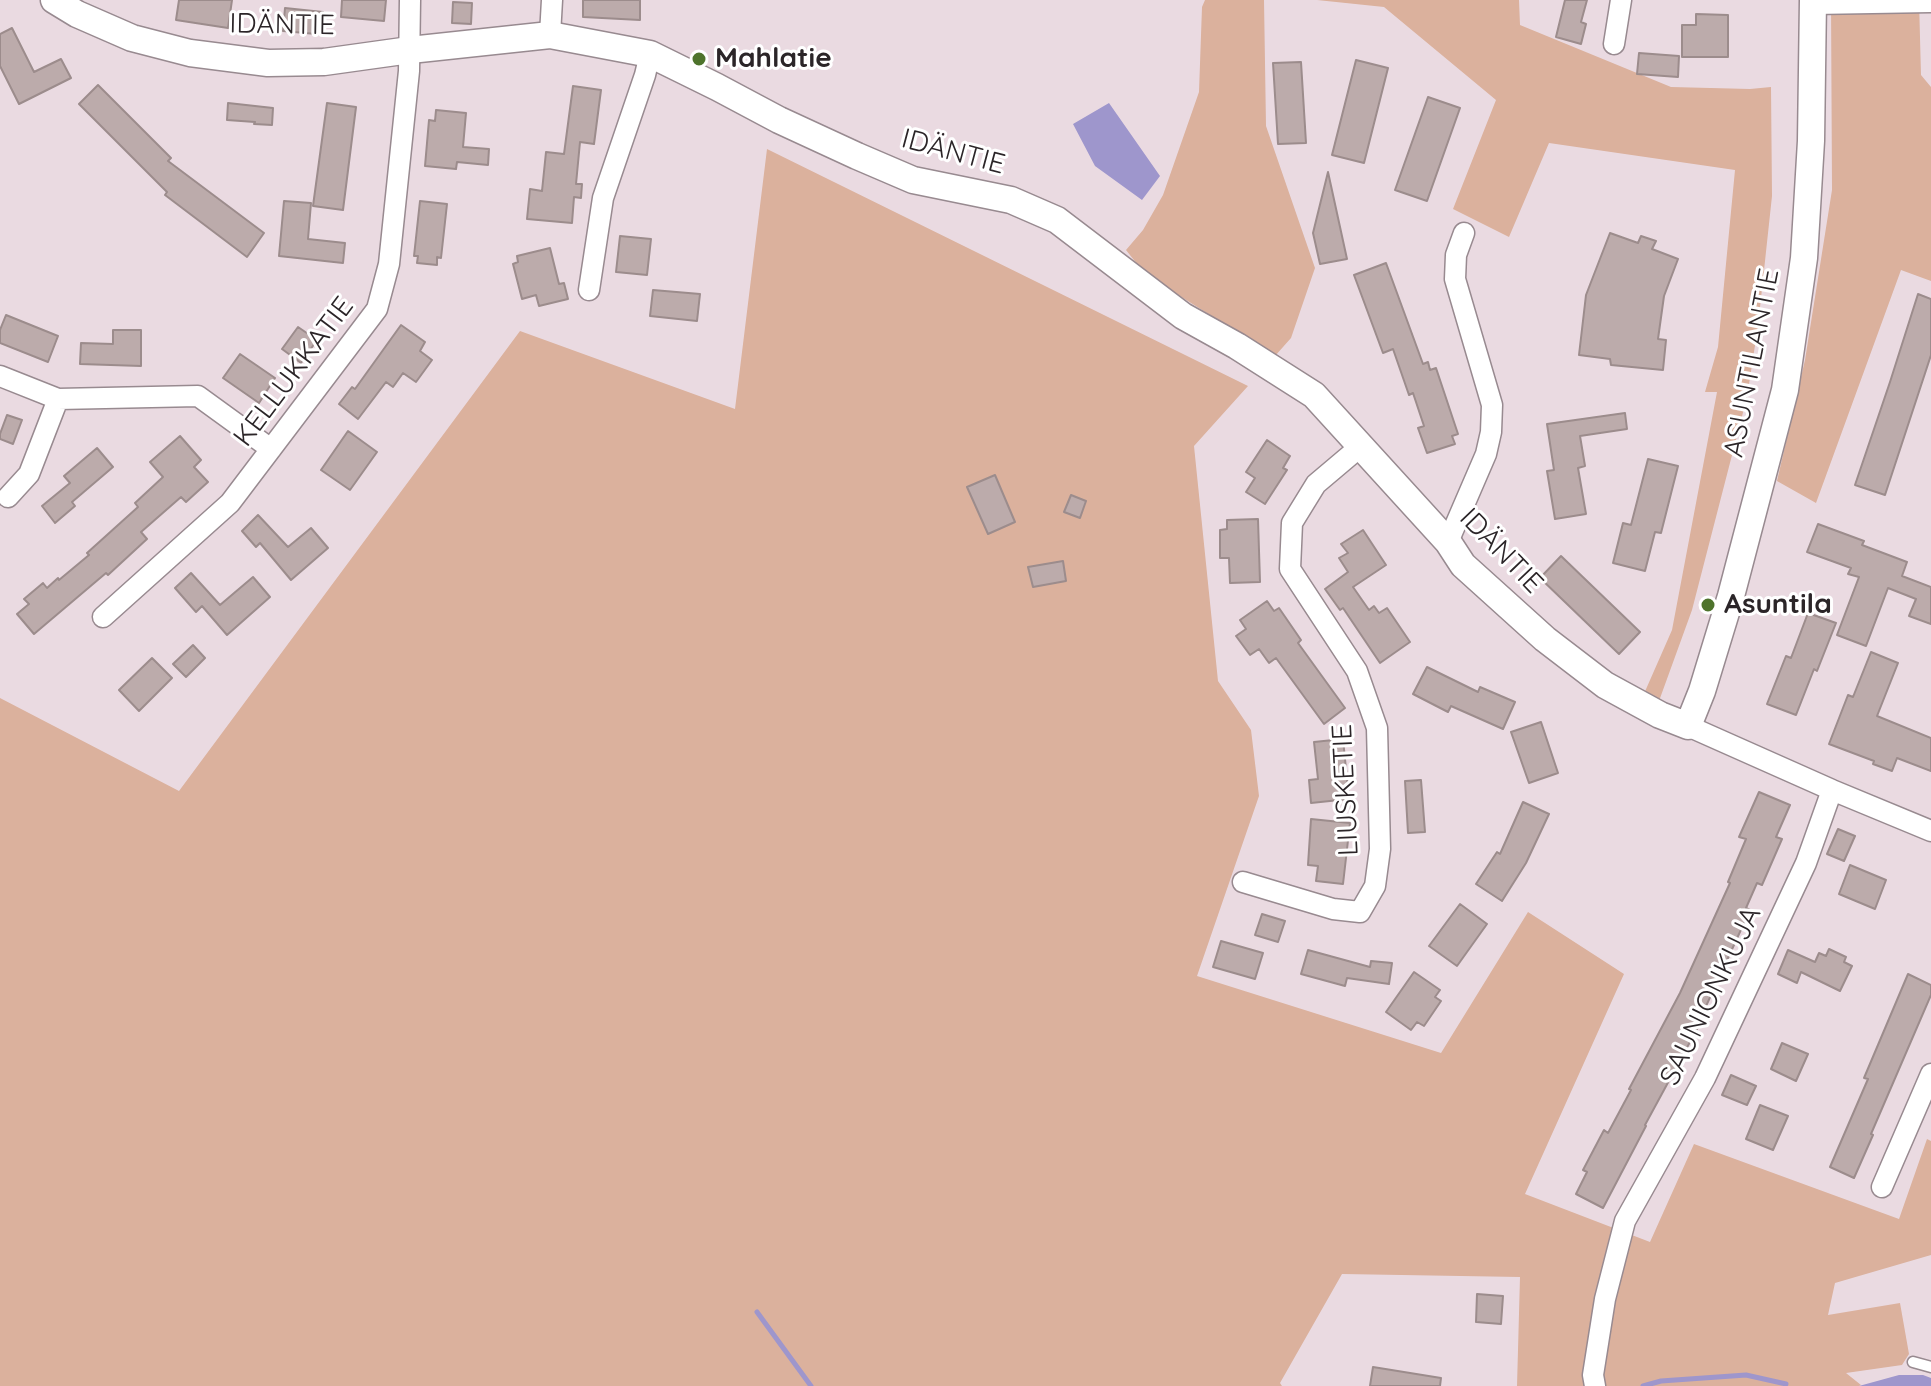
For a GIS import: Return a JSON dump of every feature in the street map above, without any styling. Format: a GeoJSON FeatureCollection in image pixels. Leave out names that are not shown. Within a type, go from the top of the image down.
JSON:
{"type":"FeatureCollection","features":[{"type":"Feature","properties":{"kind":"street","name":"IDÄNTIE"},"geometry":{"type":"LineString","coordinates":[[54,0],[77,14],[132,38],[206,55],[268,63],[324,62],[550,35],[650,54],[779,120],[913,180],[1011,200],[1057,220],[1183,316],[1314,395],[1448,542],[1463,565],[1545,639],[1605,685],[1660,715],[1688,726]]}},
{"type":"Feature","properties":{"kind":"street","name":"KELLUKKATIE"},"geometry":{"type":"LineString","coordinates":[[103,617],[230,503],[377,309],[389,264],[410,50],[410,0]]}},
{"type":"Feature","properties":{"kind":"street"},"geometry":{"type":"LineString","coordinates":[[550,35],[552,0]]}},
{"type":"Feature","properties":{"kind":"street"},"geometry":{"type":"LineString","coordinates":[[1614,44],[1621,0]]}},
{"type":"Feature","properties":{"kind":"street"},"geometry":{"type":"LineString","coordinates":[[1814,2],[1931,2]]}},
{"type":"Feature","properties":{"kind":"street","name":"ASUNTILANTIE"},"geometry":{"type":"LineString","coordinates":[[1688,726],[1731,596],[1785,390],[1804,258],[1811,141],[1814,2]]}},
{"type":"Feature","properties":{"kind":"street"},"geometry":{"type":"LineString","coordinates":[[589,290],[603,198],[650,54]]}},
{"type":"Feature","properties":{"kind":"street"},"geometry":{"type":"LineString","coordinates":[[1448,542],[1486,454],[1491,432],[1492,405],[1455,279],[1456,255],[1464,233]]}},
{"type":"Feature","properties":{"kind":"street"},"geometry":{"type":"LineString","coordinates":[[0,376],[58,399],[198,396],[271,449]]}},
{"type":"Feature","properties":{"kind":"street"},"geometry":{"type":"LineString","coordinates":[[8,497],[29,474],[58,399]]}},
{"type":"Feature","properties":{"kind":"street","name":"LIUSKETIE"},"geometry":{"type":"LineString","coordinates":[[1243,882],[1333,909],[1360,912],[1375,886],[1380,849],[1377,728],[1357,671],[1290,569],[1292,523],[1316,484],[1361,446]]}},
{"type":"Feature","properties":{"kind":"street"},"geometry":{"type":"LineString","coordinates":[[1688,726],[1931,831]]}},
{"type":"Feature","properties":{"kind":"street","name":"SAUNIONKUJA"},"geometry":{"type":"LineString","coordinates":[[1595,1386],[1593,1375],[1605,1299],[1625,1221],[1705,1078],[1806,863],[1832,790]]}},
{"type":"Feature","properties":{"kind":"street"},"geometry":{"type":"LineString","coordinates":[[1882,1187],[1931,1074]]}},
{"type":"Feature","properties":{"kind":"lane"},"geometry":{"type":"LineString","coordinates":[[1913,1362],[1931,1367]]}},
{"type":"Feature","properties":{"kind":"shaded area"},"geometry":{"type":"Polygon","coordinates":[[[1205,0],[1264,0],[1266,126],[1315,268],[1291,338],[1275,356],[1145,274],[1126,250],[1143,230],[1163,195],[1199,92],[1202,7],[1205,0]]]}},
{"type":"Feature","properties":{"kind":"shaded area"},"geometry":{"type":"Polygon","coordinates":[[[1317,0],[1519,0],[1520,25],[1671,87],[1771,87],[1772,196],[1747,397],[1692,610],[1659,701],[1643,696],[1672,630],[1717,392],[1705,392],[1718,347],[1735,170],[1549,143],[1509,237],[1453,209],[1496,100],[1384,7],[1317,0]]]}},
{"type":"Feature","properties":{"kind":"shaded area"},"geometry":{"type":"Polygon","coordinates":[[[1831,0],[1919,0],[1921,75],[1931,87],[1931,281],[1901,270],[1816,503],[1777,481],[1805,360],[1832,190],[1831,0]]]}},
{"type":"Feature","properties":{"kind":"shaded area"},"geometry":{"type":"Polygon","coordinates":[[[1109,103],[1160,176],[1142,200],[1095,166],[1073,124],[1109,103]]]}},
{"type":"Feature","properties":{"kind":"shaded area"},"geometry":{"type":"Polygon","coordinates":[[[767,149],[1248,386],[1194,446],[1218,681],[1251,730],[1259,796],[1197,976],[1441,1053],[1528,912],[1624,974],[1525,1194],[1650,1242],[1694,1144],[1899,1219],[1927,1139],[1931,1141],[1931,1255],[1835,1283],[1828,1315],[1900,1303],[1909,1354],[1902,1365],[1846,1373],[1859,1386],[1517,1386],[1520,1277],[1342,1274],[1280,1383],[1282,1386],[0,1386],[0,698],[179,791],[520,331],[735,409],[767,149]]]}},
{"type":"Feature","properties":{"kind":"shaded area"},"geometry":{"type":"Polygon","coordinates":[[[1899,1375],[1923,1375],[1931,1378],[1931,1386],[1859,1386],[1899,1375]]]}},
{"type":"Feature","properties":{"kind":"building"},"geometry":{"type":"Polygon","coordinates":[[[179,0],[232,0],[228,28],[176,20],[179,0]]]}},
{"type":"Feature","properties":{"kind":"building"},"geometry":{"type":"Polygon","coordinates":[[[342,0],[386,0],[384,21],[341,17],[342,0]]]}},
{"type":"Feature","properties":{"kind":"building"},"geometry":{"type":"Polygon","coordinates":[[[583,0],[640,0],[640,20],[583,17],[583,0]]]}},
{"type":"Feature","properties":{"kind":"building"},"geometry":{"type":"Polygon","coordinates":[[[1565,0],[1587,0],[1581,22],[1586,24],[1581,44],[1556,37],[1565,0]]]}},
{"type":"Feature","properties":{"kind":"building"},"geometry":{"type":"Polygon","coordinates":[[[453,2],[472,3],[471,24],[452,23],[453,2]]]}},
{"type":"Feature","properties":{"kind":"building"},"geometry":{"type":"Polygon","coordinates":[[[285,8],[323,12],[321,29],[316,29],[316,34],[283,31],[285,8]]]}},
{"type":"Feature","properties":{"kind":"building"},"geometry":{"type":"Polygon","coordinates":[[[1696,14],[1728,15],[1728,57],[1682,57],[1682,25],[1696,25],[1696,14]]]}},
{"type":"Feature","properties":{"kind":"building"},"geometry":{"type":"Polygon","coordinates":[[[12,28],[34,72],[61,59],[71,78],[19,104],[0,66],[0,34],[12,28]]]}},
{"type":"Feature","properties":{"kind":"building"},"geometry":{"type":"Polygon","coordinates":[[[1639,53],[1679,56],[1678,77],[1637,74],[1639,53]]]}},
{"type":"Feature","properties":{"kind":"building"},"geometry":{"type":"Polygon","coordinates":[[[1356,60],[1388,68],[1364,163],[1332,155],[1356,60]]]}},
{"type":"Feature","properties":{"kind":"building"},"geometry":{"type":"Polygon","coordinates":[[[1301,62],[1306,143],[1278,144],[1273,63],[1301,62]]]}},
{"type":"Feature","properties":{"kind":"building"},"geometry":{"type":"Polygon","coordinates":[[[98,85],[171,158],[168,161],[264,233],[247,257],[165,195],[167,192],[79,104],[98,85]]]}},
{"type":"Feature","properties":{"kind":"building"},"geometry":{"type":"Polygon","coordinates":[[[573,86],[601,90],[594,144],[580,142],[576,184],[582,184],[581,198],[574,197],[572,223],[527,219],[530,189],[542,191],[546,152],[564,154],[573,86]]]}},
{"type":"Feature","properties":{"kind":"building"},"geometry":{"type":"Polygon","coordinates":[[[1428,97],[1460,108],[1427,201],[1395,190],[1428,97]]]}},
{"type":"Feature","properties":{"kind":"building"},"geometry":{"type":"Polygon","coordinates":[[[228,103],[273,108],[272,125],[227,120],[228,103]]]}},
{"type":"Feature","properties":{"kind":"building"},"geometry":{"type":"Polygon","coordinates":[[[327,103],[356,107],[343,210],[313,206],[327,103]]]}},
{"type":"Feature","properties":{"kind":"building"},"geometry":{"type":"Polygon","coordinates":[[[436,110],[466,113],[463,147],[489,149],[488,165],[457,162],[456,169],[425,166],[429,120],[435,121],[436,110]]]}},
{"type":"Feature","properties":{"kind":"building"},"geometry":{"type":"Polygon","coordinates":[[[1328,172],[1347,259],[1320,264],[1313,233],[1328,172]]]}},
{"type":"Feature","properties":{"kind":"building"},"geometry":{"type":"Polygon","coordinates":[[[284,201],[311,203],[308,239],[345,243],[343,263],[279,256],[284,201]]]}},
{"type":"Feature","properties":{"kind":"building"},"geometry":{"type":"Polygon","coordinates":[[[420,201],[447,204],[441,258],[437,257],[437,265],[417,263],[418,256],[414,256],[420,201]]]}},
{"type":"Feature","properties":{"kind":"building"},"geometry":{"type":"Polygon","coordinates":[[[1610,233],[1638,243],[1641,236],[1656,241],[1652,249],[1678,259],[1664,296],[1658,339],[1666,340],[1663,370],[1611,365],[1610,359],[1579,355],[1586,295],[1610,233]]]}},
{"type":"Feature","properties":{"kind":"building"},"geometry":{"type":"Polygon","coordinates":[[[620,236],[651,239],[647,275],[616,272],[620,236]]]}},
{"type":"Feature","properties":{"kind":"building"},"geometry":{"type":"Polygon","coordinates":[[[550,248],[559,284],[564,283],[568,299],[539,306],[536,295],[522,299],[513,264],[518,262],[517,256],[550,248]]]}},
{"type":"Feature","properties":{"kind":"building"},"geometry":{"type":"Polygon","coordinates":[[[1386,263],[1423,364],[1428,362],[1430,370],[1436,368],[1458,434],[1452,436],[1455,444],[1427,453],[1418,428],[1424,426],[1413,393],[1409,395],[1393,349],[1383,353],[1354,275],[1386,263]]]}},
{"type":"Feature","properties":{"kind":"building"},"geometry":{"type":"Polygon","coordinates":[[[653,290],[700,294],[697,321],[650,316],[653,290]]]}},
{"type":"Feature","properties":{"kind":"building"},"geometry":{"type":"Polygon","coordinates":[[[1918,294],[1931,299],[1931,355],[1885,495],[1855,485],[1918,294]]]}},
{"type":"Feature","properties":{"kind":"building"},"geometry":{"type":"Polygon","coordinates":[[[6,315],[58,336],[48,362],[0,343],[0,330],[6,315]]]}},
{"type":"Feature","properties":{"kind":"building"},"geometry":{"type":"Polygon","coordinates":[[[401,325],[425,342],[420,351],[432,360],[416,382],[403,373],[393,387],[386,382],[358,419],[339,404],[352,387],[355,389],[401,325]]]}},
{"type":"Feature","properties":{"kind":"building"},"geometry":{"type":"Polygon","coordinates":[[[298,327],[317,340],[301,363],[282,349],[298,327]]]}},
{"type":"Feature","properties":{"kind":"building"},"geometry":{"type":"Polygon","coordinates":[[[113,330],[141,330],[141,366],[80,364],[81,343],[113,344],[113,330]]]}},
{"type":"Feature","properties":{"kind":"building"},"geometry":{"type":"Polygon","coordinates":[[[240,354],[275,378],[259,403],[223,378],[240,354]]]}},
{"type":"Feature","properties":{"kind":"building"},"geometry":{"type":"Polygon","coordinates":[[[1625,413],[1627,429],[1580,436],[1585,466],[1578,468],[1586,514],[1555,519],[1547,471],[1554,470],[1547,424],[1625,413]]]}},
{"type":"Feature","properties":{"kind":"building"},"geometry":{"type":"Polygon","coordinates":[[[7,415],[22,420],[13,444],[0,439],[7,415]]]}},
{"type":"Feature","properties":{"kind":"building"},"geometry":{"type":"Polygon","coordinates":[[[348,431],[377,452],[350,490],[321,470],[348,431]]]}},
{"type":"Feature","properties":{"kind":"building"},"geometry":{"type":"Polygon","coordinates":[[[180,436],[201,460],[194,467],[208,482],[186,502],[181,497],[141,532],[147,539],[108,575],[106,573],[34,634],[17,614],[29,604],[24,599],[43,583],[47,588],[59,580],[138,507],[135,503],[163,477],[150,462],[180,436]]]}},
{"type":"Feature","properties":{"kind":"building"},"geometry":{"type":"Polygon","coordinates":[[[1267,440],[1290,456],[1283,468],[1287,470],[1265,504],[1246,492],[1255,478],[1246,472],[1267,440]]]}},
{"type":"Feature","properties":{"kind":"building"},"geometry":{"type":"Polygon","coordinates":[[[97,448],[113,467],[72,502],[75,506],[55,523],[42,506],[70,483],[64,476],[97,448]]]}},
{"type":"Feature","properties":{"kind":"building"},"geometry":{"type":"Polygon","coordinates":[[[1648,459],[1678,466],[1661,533],[1655,532],[1645,571],[1613,563],[1623,523],[1631,525],[1648,459]]]}},
{"type":"Feature","properties":{"kind":"building"},"geometry":{"type":"Polygon","coordinates":[[[995,475],[1015,522],[988,534],[967,487],[995,475]]]}},
{"type":"Feature","properties":{"kind":"building"},"geometry":{"type":"Polygon","coordinates":[[[1071,495],[1086,501],[1080,518],[1064,512],[1071,495]]]}},
{"type":"Feature","properties":{"kind":"building"},"geometry":{"type":"Polygon","coordinates":[[[258,515],[288,547],[311,528],[328,548],[291,580],[260,543],[256,547],[242,531],[258,515]]]}},
{"type":"Feature","properties":{"kind":"building"},"geometry":{"type":"Polygon","coordinates":[[[1258,519],[1260,582],[1230,583],[1229,558],[1220,558],[1220,530],[1227,529],[1227,520],[1258,519]]]}},
{"type":"Feature","properties":{"kind":"building"},"geometry":{"type":"Polygon","coordinates":[[[1818,524],[1864,541],[1862,545],[1907,562],[1902,576],[1931,587],[1931,624],[1909,616],[1916,599],[1888,588],[1866,646],[1837,635],[1859,577],[1848,574],[1851,568],[1807,552],[1818,524]]]}},
{"type":"Feature","properties":{"kind":"building"},"geometry":{"type":"Polygon","coordinates":[[[1363,530],[1386,565],[1353,587],[1369,610],[1374,606],[1379,613],[1387,608],[1410,642],[1380,663],[1343,608],[1340,610],[1325,589],[1348,572],[1339,558],[1348,553],[1341,544],[1363,530]]]}},
{"type":"Feature","properties":{"kind":"building"},"geometry":{"type":"Polygon","coordinates":[[[1561,556],[1640,632],[1619,654],[1540,578],[1561,556]]]}},
{"type":"Feature","properties":{"kind":"building"},"geometry":{"type":"Polygon","coordinates":[[[1063,561],[1066,581],[1033,587],[1028,567],[1063,561]]]}},
{"type":"Feature","properties":{"kind":"building"},"geometry":{"type":"Polygon","coordinates":[[[191,573],[220,605],[253,577],[270,597],[227,635],[202,606],[196,612],[175,588],[191,573]]]}},
{"type":"Feature","properties":{"kind":"building"},"geometry":{"type":"Polygon","coordinates":[[[1267,601],[1274,611],[1279,608],[1301,640],[1298,643],[1345,708],[1324,724],[1276,658],[1269,663],[1259,649],[1250,655],[1236,636],[1246,629],[1240,620],[1267,601]]]}},
{"type":"Feature","properties":{"kind":"building"},"geometry":{"type":"Polygon","coordinates":[[[1808,613],[1836,623],[1796,715],[1767,704],[1786,656],[1791,658],[1808,613]]]}},
{"type":"Feature","properties":{"kind":"building"},"geometry":{"type":"Polygon","coordinates":[[[193,645],[205,658],[186,677],[173,664],[193,645]]]}},
{"type":"Feature","properties":{"kind":"building"},"geometry":{"type":"Polygon","coordinates":[[[1871,652],[1898,663],[1877,716],[1931,738],[1931,771],[1897,758],[1892,771],[1829,744],[1848,695],[1853,697],[1871,652]]]}},
{"type":"Feature","properties":{"kind":"building"},"geometry":{"type":"Polygon","coordinates":[[[152,658],[172,678],[139,711],[119,690],[152,658]]]}},
{"type":"Feature","properties":{"kind":"building"},"geometry":{"type":"Polygon","coordinates":[[[1427,667],[1478,692],[1480,687],[1515,702],[1503,729],[1451,706],[1448,712],[1413,694],[1427,667]]]}},
{"type":"Feature","properties":{"kind":"building"},"geometry":{"type":"Polygon","coordinates":[[[1541,722],[1558,773],[1529,783],[1511,732],[1541,722]]]}},
{"type":"Feature","properties":{"kind":"building"},"geometry":{"type":"Polygon","coordinates":[[[1343,739],[1349,799],[1311,803],[1309,780],[1318,779],[1314,742],[1343,739]]]}},
{"type":"Feature","properties":{"kind":"building"},"geometry":{"type":"Polygon","coordinates":[[[1421,780],[1425,832],[1408,833],[1405,781],[1421,780]]]}},
{"type":"Feature","properties":{"kind":"building"},"geometry":{"type":"Polygon","coordinates":[[[1759,792],[1790,805],[1776,837],[1782,839],[1762,885],[1757,883],[1746,908],[1750,910],[1703,1018],[1603,1208],[1576,1194],[1587,1172],[1583,1170],[1604,1130],[1608,1133],[1680,993],[1730,883],[1746,839],[1739,837],[1759,792]]]}},
{"type":"Feature","properties":{"kind":"building"},"geometry":{"type":"Polygon","coordinates":[[[1523,802],[1549,814],[1526,863],[1502,901],[1476,884],[1497,852],[1500,854],[1523,802]]]}},
{"type":"Feature","properties":{"kind":"building"},"geometry":{"type":"Polygon","coordinates":[[[1311,819],[1350,823],[1343,884],[1316,881],[1318,866],[1308,865],[1311,819]]]}},
{"type":"Feature","properties":{"kind":"building"},"geometry":{"type":"Polygon","coordinates":[[[1838,829],[1855,836],[1844,861],[1827,854],[1838,829]]]}},
{"type":"Feature","properties":{"kind":"building"},"geometry":{"type":"Polygon","coordinates":[[[1850,865],[1886,880],[1875,909],[1839,894],[1850,865]]]}},
{"type":"Feature","properties":{"kind":"building"},"geometry":{"type":"Polygon","coordinates":[[[1460,904],[1487,924],[1457,966],[1429,946],[1460,904]]]}},
{"type":"Feature","properties":{"kind":"building"},"geometry":{"type":"Polygon","coordinates":[[[1262,914],[1285,921],[1278,942],[1255,935],[1262,914]]]}},
{"type":"Feature","properties":{"kind":"building"},"geometry":{"type":"Polygon","coordinates":[[[1221,941],[1263,953],[1255,979],[1213,967],[1221,941]]]}},
{"type":"Feature","properties":{"kind":"building"},"geometry":{"type":"Polygon","coordinates":[[[1829,949],[1846,957],[1844,962],[1852,966],[1840,991],[1801,972],[1797,983],[1778,974],[1788,950],[1815,962],[1819,953],[1826,956],[1829,949]]]}},
{"type":"Feature","properties":{"kind":"building"},"geometry":{"type":"Polygon","coordinates":[[[1308,950],[1370,967],[1371,961],[1392,963],[1389,984],[1347,978],[1345,986],[1301,974],[1308,950]]]}},
{"type":"Feature","properties":{"kind":"building"},"geometry":{"type":"Polygon","coordinates":[[[1414,972],[1440,990],[1435,997],[1441,1001],[1424,1026],[1417,1022],[1411,1030],[1386,1012],[1414,972]]]}},
{"type":"Feature","properties":{"kind":"building"},"geometry":{"type":"Polygon","coordinates":[[[1908,974],[1931,985],[1931,995],[1854,1178],[1830,1167],[1908,974]]]}},
{"type":"Feature","properties":{"kind":"building"},"geometry":{"type":"Polygon","coordinates":[[[1782,1043],[1808,1054],[1796,1081],[1771,1069],[1782,1043]]]}},
{"type":"Feature","properties":{"kind":"building"},"geometry":{"type":"Polygon","coordinates":[[[1731,1075],[1756,1086],[1747,1105],[1722,1095],[1731,1075]]]}},
{"type":"Feature","properties":{"kind":"building"},"geometry":{"type":"Polygon","coordinates":[[[1760,1105],[1788,1116],[1773,1150],[1746,1139],[1760,1105]]]}},
{"type":"Feature","properties":{"kind":"building"},"geometry":{"type":"Polygon","coordinates":[[[1477,1294],[1503,1296],[1501,1324],[1476,1322],[1477,1294]]]}},
{"type":"Feature","properties":{"kind":"building"},"geometry":{"type":"Polygon","coordinates":[[[1373,1367],[1441,1378],[1440,1386],[1370,1386],[1373,1367]]]}},
{"type":"Feature","properties":{"kind":"waterway"},"geometry":{"type":"LineString","coordinates":[[757,1312],[811,1386]]}},
{"type":"Feature","properties":{"kind":"waterway"},"geometry":{"type":"LineString","coordinates":[[1643,1386],[1661,1381],[1746,1375],[1786,1384]]}},
{"type":"Feature","properties":{"kind":"place","name":"Mahlatie"},"geometry":{"type":"Point","coordinates":[699,59]}},
{"type":"Feature","properties":{"kind":"place","name":"Asuntila"},"geometry":{"type":"Point","coordinates":[1708,605]}}]}
